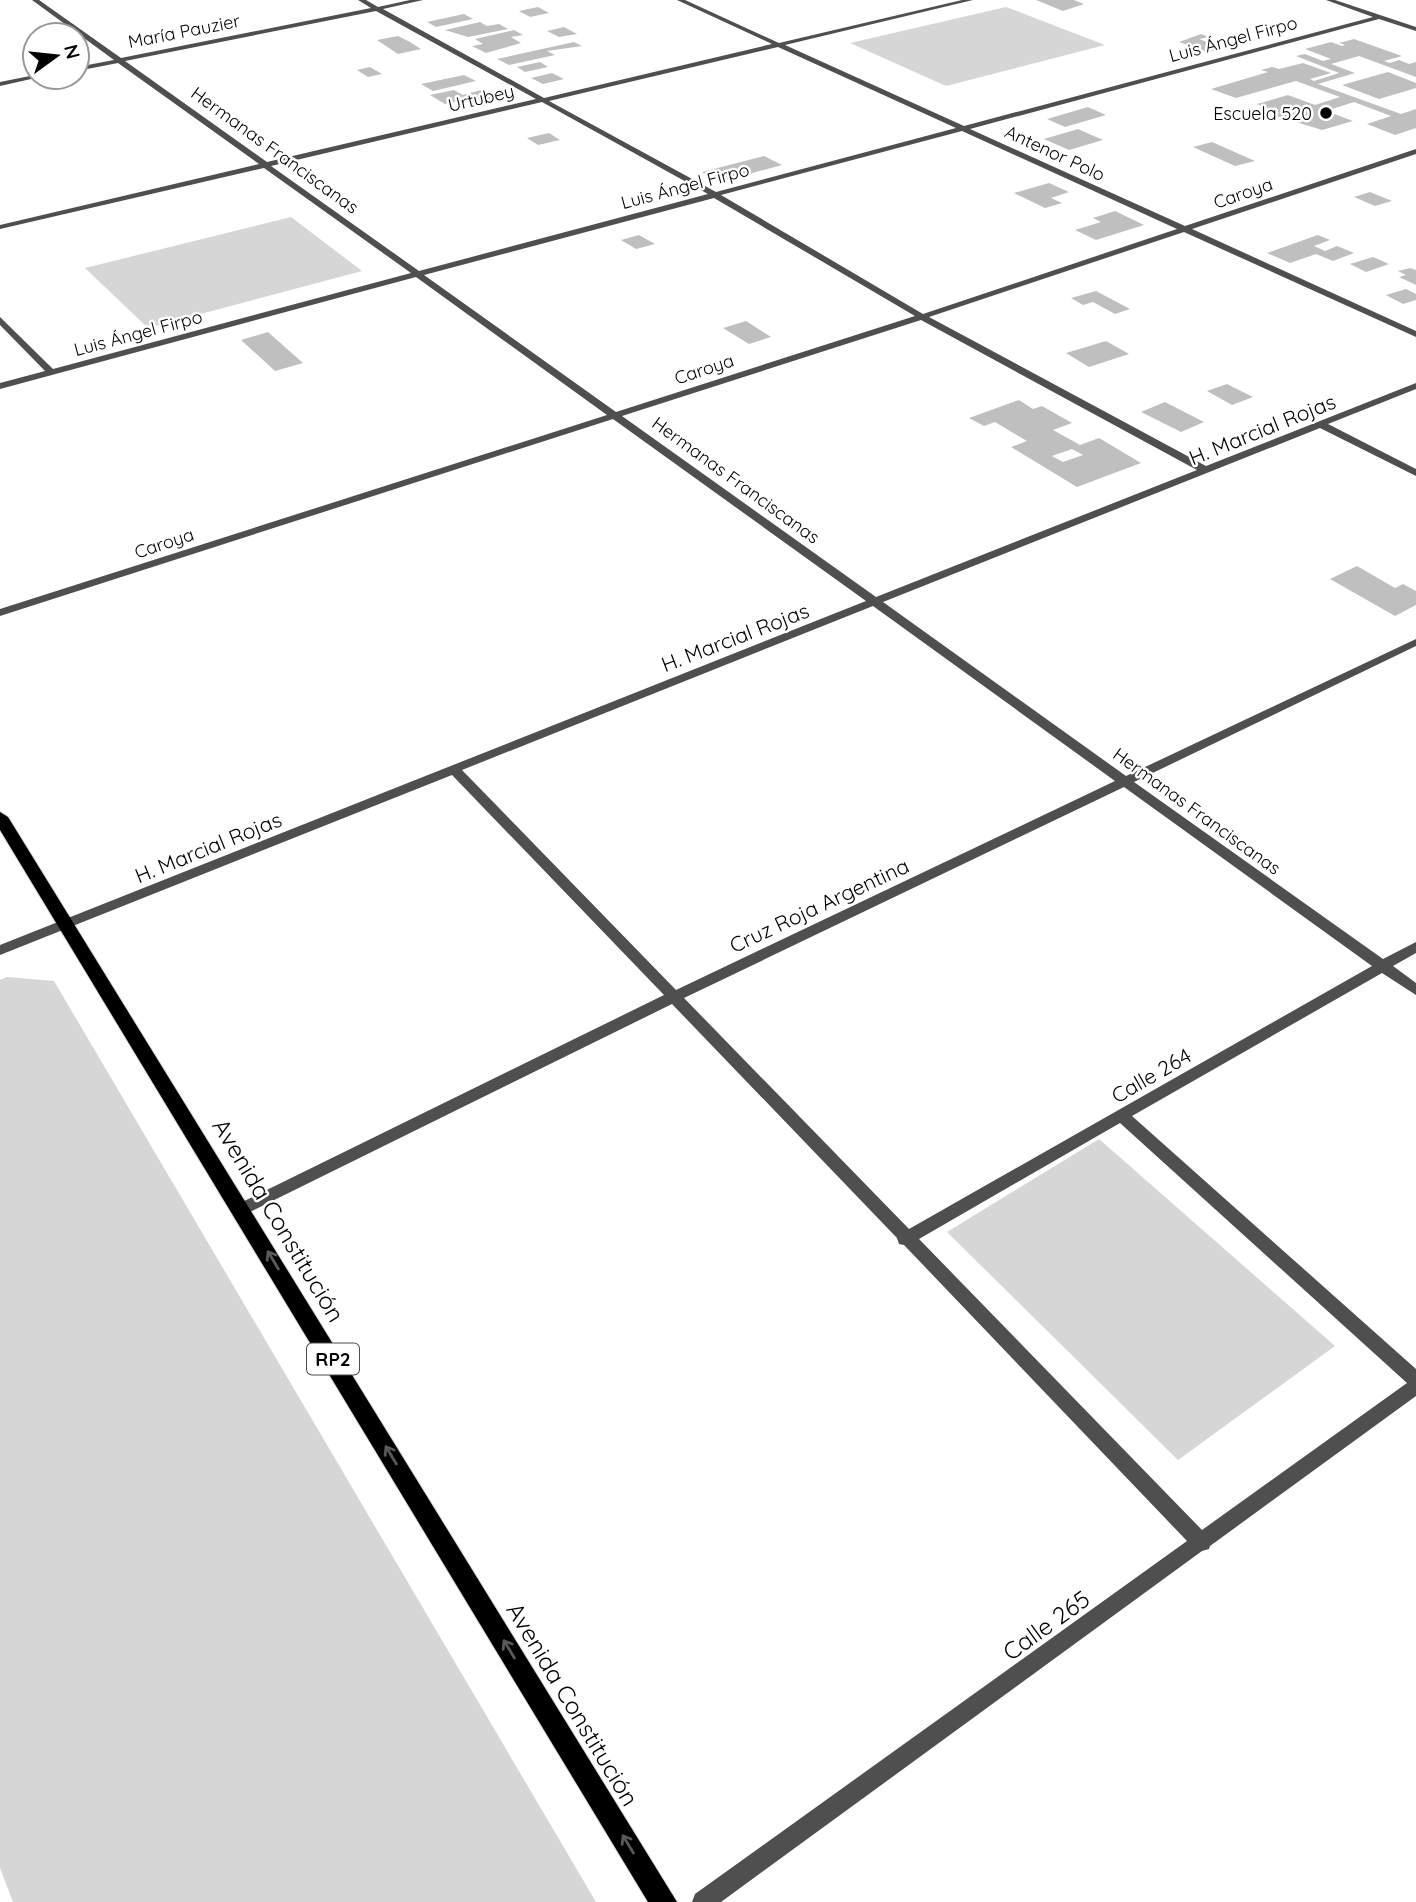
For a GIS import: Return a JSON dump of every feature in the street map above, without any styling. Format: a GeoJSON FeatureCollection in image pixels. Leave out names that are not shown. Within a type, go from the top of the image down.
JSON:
{"type":"FeatureCollection","features":[{"type":"Feature","properties":{"kind":"main road","name":"Avenida Constitución"},"geometry":{"type":"LineString","coordinates":[[0,817],[242,1209],[663,1902]]}},
{"type":"Feature","properties":{"kind":"street","name":"Hermanas Franciscanas"},"geometry":{"type":"LineString","coordinates":[[34,0],[1416,990]]}},
{"type":"Feature","properties":{"kind":"street"},"geometry":{"type":"LineString","coordinates":[[361,0],[715,195],[922,317],[1207,471]]}},
{"type":"Feature","properties":{"kind":"street","name":"María Pauzier"},"geometry":{"type":"LineString","coordinates":[[91,66],[420,0]]}},
{"type":"Feature","properties":{"kind":"street","name":"Antenor Polo"},"geometry":{"type":"LineString","coordinates":[[680,0],[1416,334]]}},
{"type":"Feature","properties":{"kind":"street","name":"Urtubey"},"geometry":{"type":"LineString","coordinates":[[0,227],[970,0]]}},
{"type":"Feature","properties":{"kind":"street"},"geometry":{"type":"LineString","coordinates":[[1328,0],[1416,29]]}},
{"type":"Feature","properties":{"kind":"street","name":"Luis Ángel Firpo"},"geometry":{"type":"LineString","coordinates":[[0,386],[1379,17]]}},
{"type":"Feature","properties":{"kind":"street"},"geometry":{"type":"LineString","coordinates":[[0,84],[21,80]]}},
{"type":"Feature","properties":{"kind":"street","name":"Caroya"},"geometry":{"type":"LineString","coordinates":[[0,613],[922,317],[1414,153]]}},
{"type":"Feature","properties":{"kind":"street"},"geometry":{"type":"LineString","coordinates":[[0,320],[51,372]]}},
{"type":"Feature","properties":{"kind":"street","name":"H. Marcial Rojas"},"geometry":{"type":"LineString","coordinates":[[0,950],[1416,386]]}},
{"type":"Feature","properties":{"kind":"street"},"geometry":{"type":"LineString","coordinates":[[1322,425],[1416,473]]}},
{"type":"Feature","properties":{"kind":"street","name":"Cruz Roja Argentina"},"geometry":{"type":"LineString","coordinates":[[242,1209],[675,996],[1416,642]]}},
{"type":"Feature","properties":{"kind":"street"},"geometry":{"type":"LineString","coordinates":[[453,768],[675,996],[905,1239],[1202,1543]]}},
{"type":"Feature","properties":{"kind":"street","name":"Calle 264"},"geometry":{"type":"LineString","coordinates":[[905,1239],[1416,947]]}},
{"type":"Feature","properties":{"kind":"street"},"geometry":{"type":"LineString","coordinates":[[1122,1116],[1416,1380]]}},
{"type":"Feature","properties":{"kind":"street","name":"Calle 265"},"geometry":{"type":"LineString","coordinates":[[703,1902],[1416,1386]]}},
{"type":"Feature","properties":{"kind":"shaded area"},"geometry":{"type":"Polygon","coordinates":[[[1006,7],[1105,45],[946,86],[850,43],[1006,7]]]}},
{"type":"Feature","properties":{"kind":"shaded area"},"geometry":{"type":"Polygon","coordinates":[[[291,217],[362,271],[148,328],[85,268],[291,217]]]}},
{"type":"Feature","properties":{"kind":"shaded area"},"geometry":{"type":"Polygon","coordinates":[[[7,977],[54,981],[596,1902],[13,1902],[0,1868],[0,980],[7,977]]]}},
{"type":"Feature","properties":{"kind":"shaded area"},"geometry":{"type":"Polygon","coordinates":[[[1099,1139],[1335,1346],[1178,1460],[947,1232],[1099,1139]]]}},
{"type":"Feature","properties":{"kind":"building"},"geometry":{"type":"Polygon","coordinates":[[[1036,0],[1074,0],[1084,4],[1063,11],[1036,0]]]}},
{"type":"Feature","properties":{"kind":"building"},"geometry":{"type":"Polygon","coordinates":[[[538,7],[549,13],[530,17],[519,11],[538,7]]]}},
{"type":"Feature","properties":{"kind":"building"},"geometry":{"type":"Polygon","coordinates":[[[464,14],[473,19],[436,27],[427,22],[464,14]]]}},
{"type":"Feature","properties":{"kind":"building"},"geometry":{"type":"Polygon","coordinates":[[[480,22],[487,26],[499,24],[508,29],[468,37],[445,30],[480,22]]]}},
{"type":"Feature","properties":{"kind":"building"},"geometry":{"type":"Polygon","coordinates":[[[564,27],[577,34],[559,37],[547,31],[564,27]]]}},
{"type":"Feature","properties":{"kind":"building"},"geometry":{"type":"Polygon","coordinates":[[[514,30],[523,35],[511,37],[521,43],[486,53],[472,46],[483,44],[475,39],[514,30]]]}},
{"type":"Feature","properties":{"kind":"building"},"geometry":{"type":"Polygon","coordinates":[[[1201,34],[1209,37],[1199,39],[1223,48],[1208,52],[1179,42],[1201,34]]]}},
{"type":"Feature","properties":{"kind":"building"},"geometry":{"type":"Polygon","coordinates":[[[398,36],[421,49],[398,54],[377,40],[398,36]]]}},
{"type":"Feature","properties":{"kind":"building"},"geometry":{"type":"Polygon","coordinates":[[[1354,39],[1402,56],[1384,61],[1390,63],[1399,60],[1409,64],[1416,62],[1416,77],[1359,56],[1331,64],[1355,73],[1318,84],[1401,114],[1416,109],[1416,128],[1395,135],[1367,124],[1391,116],[1354,102],[1326,111],[1353,121],[1322,130],[1273,115],[1280,113],[1257,104],[1288,95],[1315,105],[1340,97],[1296,81],[1236,98],[1211,89],[1268,72],[1261,70],[1303,63],[1331,73],[1310,79],[1314,81],[1339,73],[1296,56],[1305,54],[1323,61],[1331,59],[1305,49],[1331,42],[1342,46],[1345,45],[1339,43],[1354,39]]]}},
{"type":"Feature","properties":{"kind":"building"},"geometry":{"type":"Polygon","coordinates":[[[574,42],[582,46],[547,51],[555,55],[509,65],[497,59],[574,42]]]}},
{"type":"Feature","properties":{"kind":"building"},"geometry":{"type":"Polygon","coordinates":[[[540,62],[548,67],[525,72],[517,67],[540,62]]]}},
{"type":"Feature","properties":{"kind":"building"},"geometry":{"type":"Polygon","coordinates":[[[370,67],[382,74],[368,77],[357,70],[370,67]]]}},
{"type":"Feature","properties":{"kind":"building"},"geometry":{"type":"Polygon","coordinates":[[[1388,72],[1416,83],[1416,88],[1379,99],[1342,85],[1388,72]]]}},
{"type":"Feature","properties":{"kind":"building"},"geometry":{"type":"Polygon","coordinates":[[[552,73],[564,79],[543,84],[531,78],[552,73]]]}},
{"type":"Feature","properties":{"kind":"building"},"geometry":{"type":"Polygon","coordinates":[[[464,75],[476,81],[433,91],[421,84],[464,75]]]}},
{"type":"Feature","properties":{"kind":"building"},"geometry":{"type":"Polygon","coordinates":[[[454,90],[463,95],[481,90],[494,98],[445,104],[430,95],[454,90]]]}},
{"type":"Feature","properties":{"kind":"building"},"geometry":{"type":"Polygon","coordinates":[[[1088,107],[1106,115],[1065,127],[1047,119],[1088,107]]]}},
{"type":"Feature","properties":{"kind":"building"},"geometry":{"type":"Polygon","coordinates":[[[1078,129],[1103,140],[1069,150],[1044,139],[1078,129]]]}},
{"type":"Feature","properties":{"kind":"building"},"geometry":{"type":"Polygon","coordinates":[[[549,133],[560,140],[538,145],[527,138],[549,133]]]}},
{"type":"Feature","properties":{"kind":"building"},"geometry":{"type":"Polygon","coordinates":[[[1212,142],[1255,161],[1235,166],[1193,147],[1212,142]]]}},
{"type":"Feature","properties":{"kind":"building"},"geometry":{"type":"Polygon","coordinates":[[[764,156],[782,165],[719,182],[702,172],[764,156]]]}},
{"type":"Feature","properties":{"kind":"building"},"geometry":{"type":"Polygon","coordinates":[[[1049,183],[1069,192],[1051,198],[1062,203],[1045,208],[1014,193],[1049,183]]]}},
{"type":"Feature","properties":{"kind":"building"},"geometry":{"type":"Polygon","coordinates":[[[1370,192],[1392,201],[1375,206],[1354,197],[1370,192]]]}},
{"type":"Feature","properties":{"kind":"building"},"geometry":{"type":"Polygon","coordinates":[[[1115,211],[1144,225],[1096,240],[1075,230],[1101,222],[1093,218],[1115,211]]]}},
{"type":"Feature","properties":{"kind":"building"},"geometry":{"type":"Polygon","coordinates":[[[639,235],[655,244],[636,249],[621,240],[639,235]]]}},
{"type":"Feature","properties":{"kind":"building"},"geometry":{"type":"Polygon","coordinates":[[[1318,235],[1330,240],[1314,246],[1325,251],[1337,246],[1354,253],[1333,261],[1316,254],[1290,263],[1267,253],[1318,235]]]}},
{"type":"Feature","properties":{"kind":"building"},"geometry":{"type":"Polygon","coordinates":[[[1373,257],[1389,264],[1366,272],[1350,264],[1373,257]]]}},
{"type":"Feature","properties":{"kind":"building"},"geometry":{"type":"Polygon","coordinates":[[[1410,268],[1416,270],[1416,285],[1399,277],[1406,275],[1398,271],[1410,268]]]}},
{"type":"Feature","properties":{"kind":"building"},"geometry":{"type":"Polygon","coordinates":[[[1406,289],[1416,294],[1416,300],[1403,304],[1386,295],[1406,289]]]}},
{"type":"Feature","properties":{"kind":"building"},"geometry":{"type":"Polygon","coordinates":[[[1096,291],[1130,309],[1115,314],[1093,302],[1083,305],[1071,298],[1096,291]]]}},
{"type":"Feature","properties":{"kind":"building"},"geometry":{"type":"Polygon","coordinates":[[[746,321],[771,337],[749,344],[723,328],[746,321]]]}},
{"type":"Feature","properties":{"kind":"building"},"geometry":{"type":"Polygon","coordinates":[[[268,332],[303,363],[275,371],[241,340],[268,332]]]}},
{"type":"Feature","properties":{"kind":"building"},"geometry":{"type":"Polygon","coordinates":[[[1106,341],[1129,354],[1089,367],[1066,353],[1106,341]]]}},
{"type":"Feature","properties":{"kind":"building"},"geometry":{"type":"Polygon","coordinates":[[[1227,384],[1253,397],[1232,405],[1207,391],[1227,384]]]}},
{"type":"Feature","properties":{"kind":"building"},"geometry":{"type":"Polygon","coordinates":[[[1019,400],[1033,409],[1042,406],[1072,423],[1053,430],[1080,445],[1099,438],[1141,463],[1077,487],[1011,447],[1027,441],[995,422],[984,426],[969,418],[1019,400]],[[1072,449],[1052,456],[1063,462],[1083,455],[1072,449]]]}},
{"type":"Feature","properties":{"kind":"building"},"geometry":{"type":"Polygon","coordinates":[[[1165,402],[1204,422],[1181,432],[1141,412],[1165,402]]]}},
{"type":"Feature","properties":{"kind":"building"},"geometry":{"type":"Polygon","coordinates":[[[1357,566],[1395,588],[1403,584],[1416,591],[1416,605],[1395,616],[1330,579],[1357,566]]]}},
{"type":"Feature","properties":{"kind":"place","name":"Escuela 520"},"geometry":{"type":"Point","coordinates":[1326,113]}}]}
